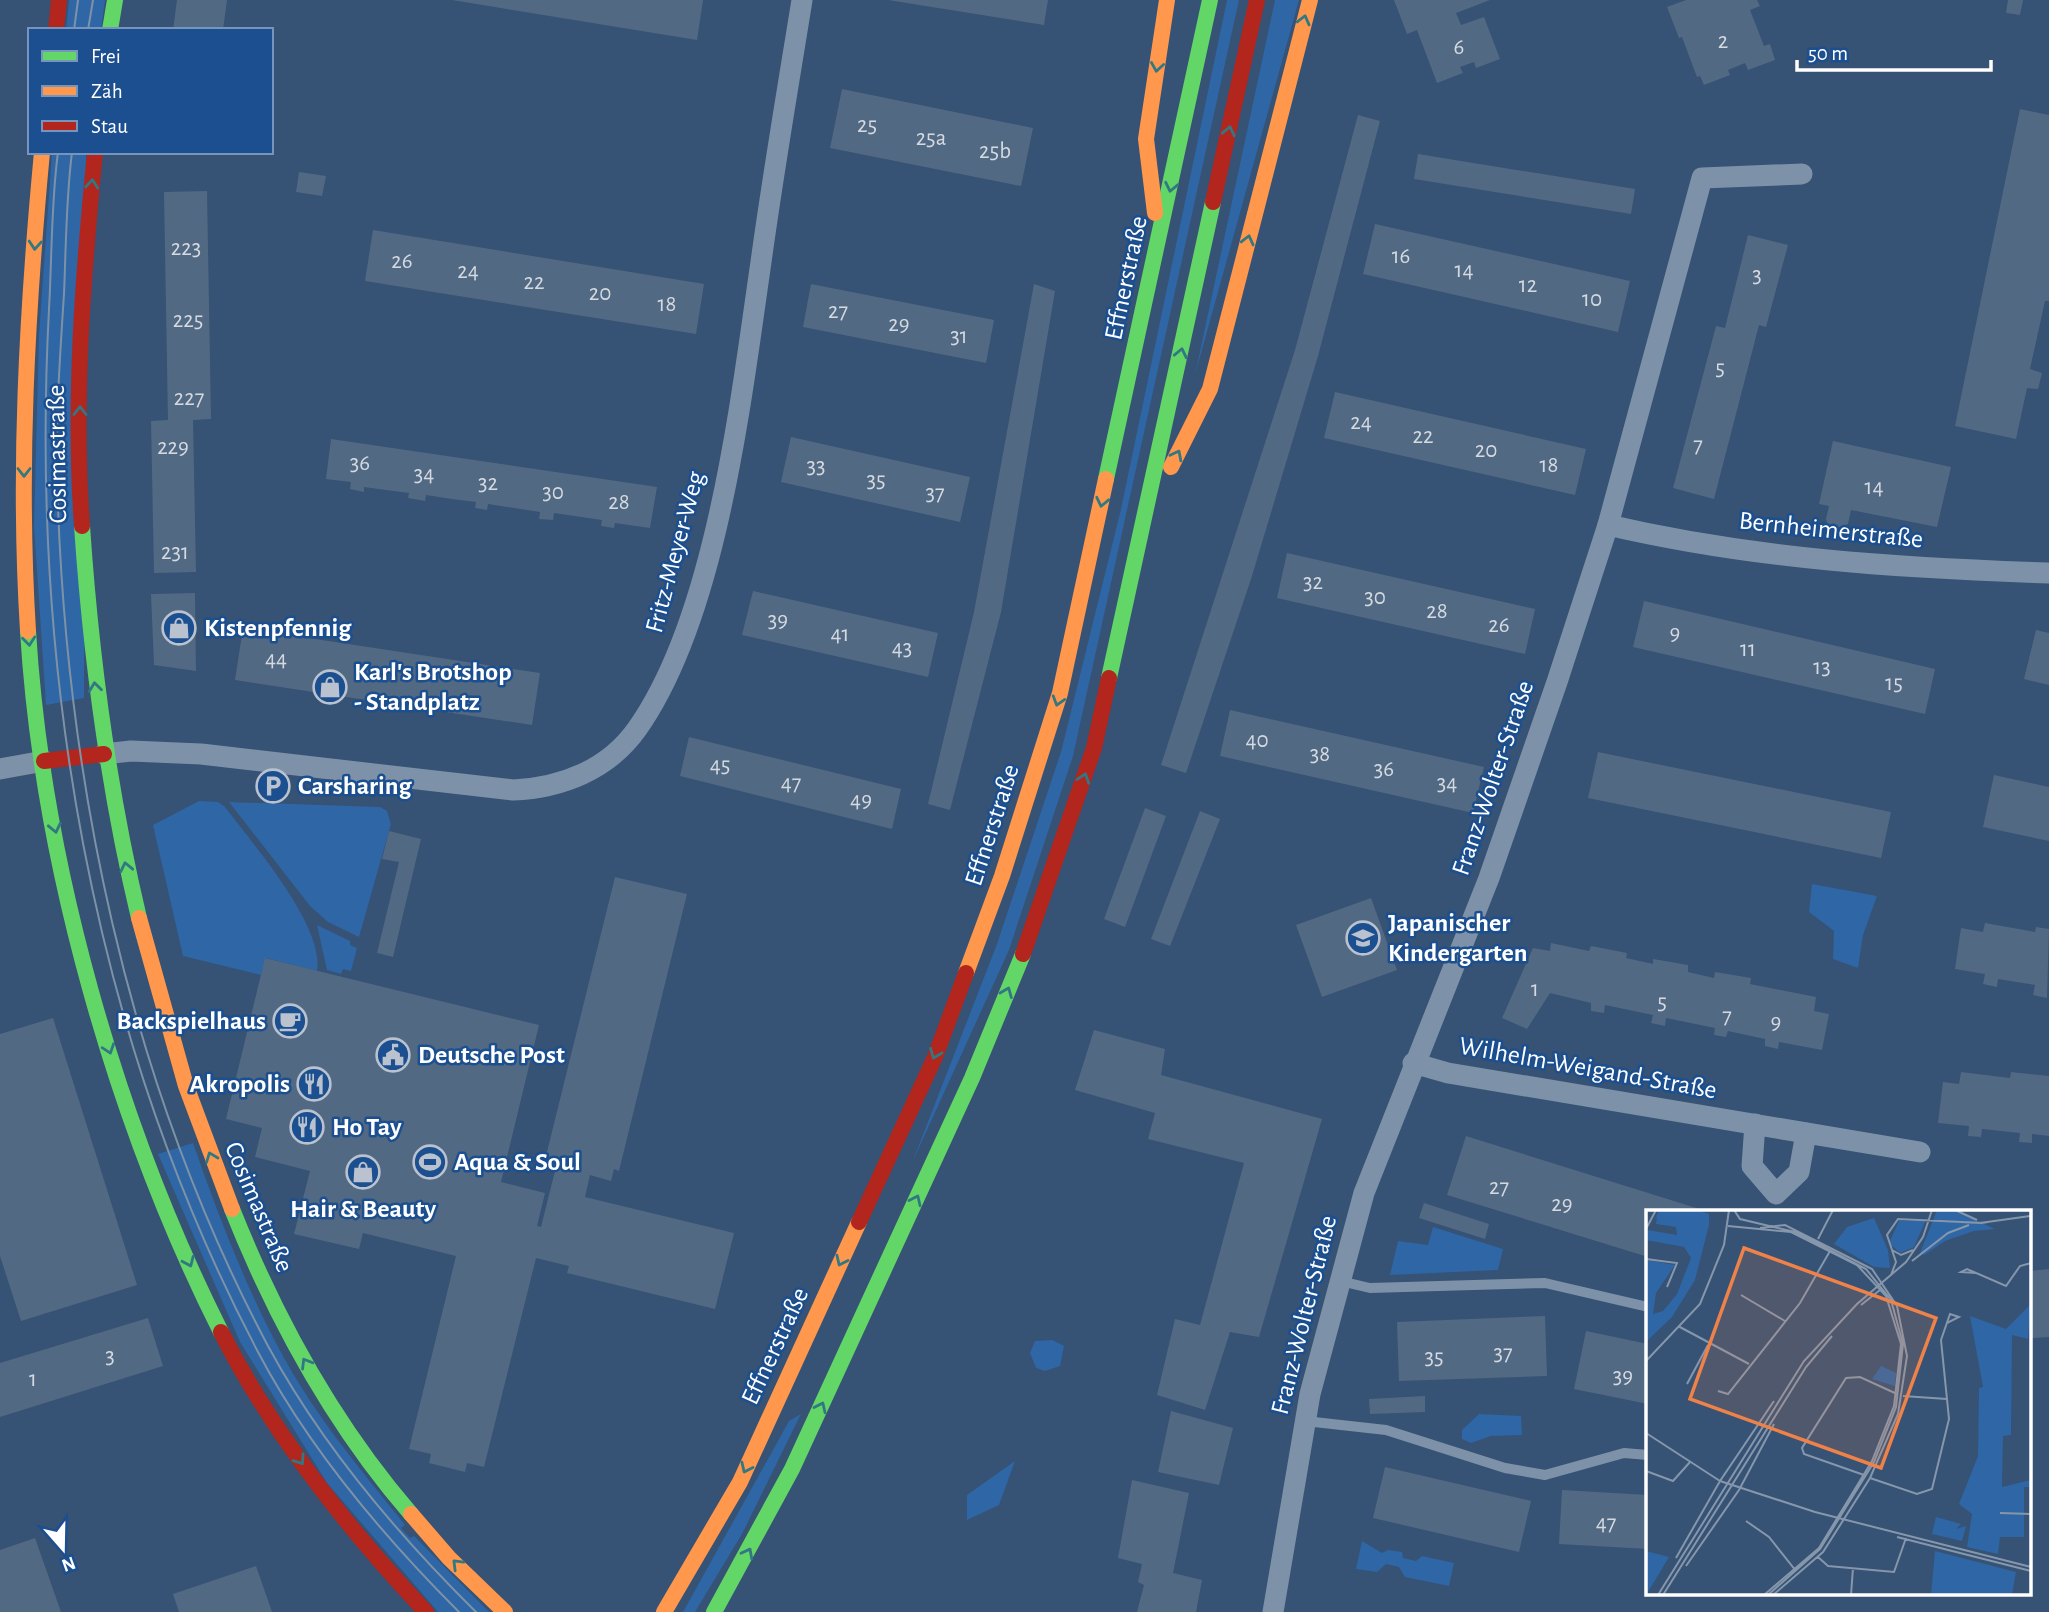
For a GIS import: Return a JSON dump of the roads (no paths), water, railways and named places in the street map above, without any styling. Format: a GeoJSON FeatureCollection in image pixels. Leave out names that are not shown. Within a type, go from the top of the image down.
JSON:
{"type":"FeatureCollection","features":[{"type":"Feature","properties":{"kind":"main road"},"geometry":{"type":"LineString","coordinates":[[56,28],[59,0]]}},
{"type":"Feature","properties":{"kind":"main road"},"geometry":{"type":"LineString","coordinates":[[110,28],[116,0]]}},
{"type":"Feature","properties":{"kind":"main road"},"geometry":{"type":"LineString","coordinates":[[1158,244],[1146,139],[1167,0]]}},
{"type":"Feature","properties":{"kind":"main road","name":"Effnerstraße"},"geometry":{"type":"LineString","coordinates":[[664,1612],[746,1470],[934,1058],[1002,876],[1060,693],[1210,0]]}},
{"type":"Feature","properties":{"kind":"main road"},"geometry":{"type":"LineString","coordinates":[[714,1612],[792,1469],[972,1078],[1039,915],[1094,748],[1257,0]]}},
{"type":"Feature","properties":{"kind":"main road"},"geometry":{"type":"LineString","coordinates":[[1146,516],[1210,389],[1310,0]]}},
{"type":"Feature","properties":{"kind":"main road","name":"Cosimastraße"},"geometry":{"type":"LineString","coordinates":[[42,154],[25,375],[24,472],[29,638],[55,831],[98,1018],[133,1123],[188,1260],[239,1366],[283,1437],[332,1506],[426,1612]]}},
{"type":"Feature","properties":{"kind":"main road","name":"Cosimastraße"},"geometry":{"type":"LineString","coordinates":[[95,154],[85,269],[80,471],[89,633],[104,754],[136,918],[158,999],[199,1127],[241,1236],[289,1335],[364,1451],[444,1551],[505,1612]]}},
{"type":"Feature","properties":{"kind":"main road"},"geometry":{"type":"LineString","coordinates":[[44,761],[104,754]]}},
{"type":"Feature","properties":{"kind":"street","name":"Fritz-Meyer-Weg"},"geometry":{"type":"LineString","coordinates":[[104,754],[131,751],[201,754],[513,790],[558,785],[585,774],[602,763],[636,731],[681,643],[698,595],[720,505],[747,359],[802,0]]}},
{"type":"Feature","properties":{"kind":"street","name":"Franz-Wolter-Straße"},"geometry":{"type":"LineString","coordinates":[[1273,1612],[1305,1421],[1338,1280],[1364,1193],[1413,1063],[1489,878],[1608,525],[1702,178],[1802,174]]}},
{"type":"Feature","properties":{"kind":"street","name":"Bernheimerstraße"},"geometry":{"type":"LineString","coordinates":[[1608,525],[1814,560],[1892,568],[2049,573]]}},
{"type":"Feature","properties":{"kind":"street"},"geometry":{"type":"LineString","coordinates":[[0,769],[44,761]]}},
{"type":"Feature","properties":{"kind":"street","name":"Wilhelm-Weigand-Straße"},"geometry":{"type":"LineString","coordinates":[[1413,1063],[1448,1073],[1920,1152]]}},
{"type":"Feature","properties":{"kind":"street"},"geometry":{"type":"LineString","coordinates":[[1755,1124],[1752,1166],[1776,1194],[1799,1172],[1806,1133]]}},
{"type":"Feature","properties":{"kind":"lane"},"geometry":{"type":"LineString","coordinates":[[1338,1280],[1370,1288],[1545,1283],[1646,1307]]}},
{"type":"Feature","properties":{"kind":"lane"},"geometry":{"type":"LineString","coordinates":[[1305,1421],[1386,1430],[1505,1468],[1545,1475],[1624,1453],[1646,1455]]}},
{"type":"Feature","properties":{"kind":"tram line"},"geometry":{"type":"LineString","coordinates":[[74,28],[78,0]]}},
{"type":"Feature","properties":{"kind":"tram line"},"geometry":{"type":"LineString","coordinates":[[88,28],[93,0]]}},
{"type":"Feature","properties":{"kind":"tram line"},"geometry":{"type":"LineString","coordinates":[[58,154],[52,230],[46,444],[50,578],[62,712],[83,845],[113,976],[152,1105],[200,1230],[258,1352],[300,1423],[349,1490],[402,1553],[459,1612]]}},
{"type":"Feature","properties":{"kind":"tram line"},"geometry":{"type":"LineString","coordinates":[[72,154],[57,429],[62,586],[73,699],[90,811],[112,923],[141,1032],[177,1140],[219,1245],[289,1383],[362,1487],[417,1551],[476,1612]]}},
{"type":"Feature","properties":{"kind":"place","name":"Kistenpfennig"},"geometry":{"type":"Point","coordinates":[179,628]}},
{"type":"Feature","properties":{"kind":"place","name":"Karl's Brotshop - Standplatz"},"geometry":{"type":"Point","coordinates":[330,687]}},
{"type":"Feature","properties":{"kind":"place","name":"Carsharing"},"geometry":{"type":"Point","coordinates":[273,786]}},
{"type":"Feature","properties":{"kind":"place","name":"Japanischer Kindergarten"},"geometry":{"type":"Point","coordinates":[1363,938]}},
{"type":"Feature","properties":{"kind":"place","name":"Backspielhaus"},"geometry":{"type":"Point","coordinates":[290,1021]}},
{"type":"Feature","properties":{"kind":"place","name":"Deutsche Post"},"geometry":{"type":"Point","coordinates":[393,1055]}},
{"type":"Feature","properties":{"kind":"place","name":"Akropolis"},"geometry":{"type":"Point","coordinates":[314,1084]}},
{"type":"Feature","properties":{"kind":"place","name":"Ho Tay"},"geometry":{"type":"Point","coordinates":[307,1127]}},
{"type":"Feature","properties":{"kind":"place","name":"Aqua & Soul"},"geometry":{"type":"Point","coordinates":[430,1162]}},
{"type":"Feature","properties":{"kind":"place","name":"Hair & Beauty"},"geometry":{"type":"Point","coordinates":[363,1172]}}]}
